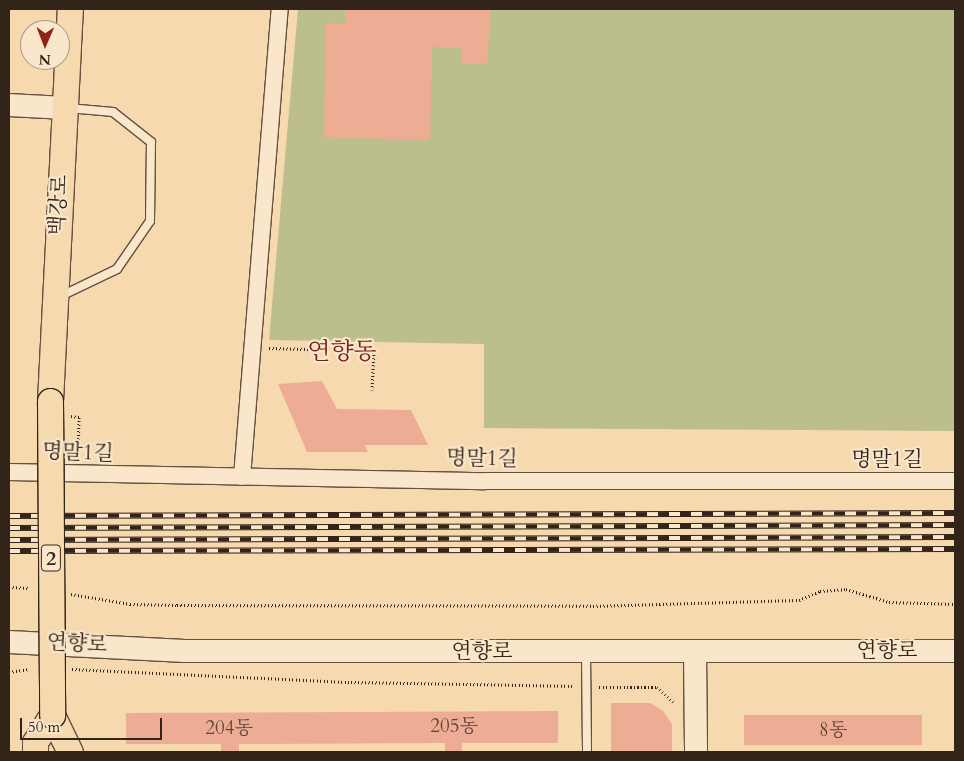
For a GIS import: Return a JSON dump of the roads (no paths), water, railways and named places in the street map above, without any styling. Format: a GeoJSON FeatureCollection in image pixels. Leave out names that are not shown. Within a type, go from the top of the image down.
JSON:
{"type":"FeatureCollection","features":[{"type":"Feature","properties":{"kind":"main road","name":"백강로"},"geometry":{"type":"LineString","coordinates":[[52,715],[50,401],[70,9]]}},
{"type":"Feature","properties":{"kind":"main road"},"geometry":{"type":"LineString","coordinates":[[9,105],[64,108]]}},
{"type":"Feature","properties":{"kind":"main road","name":"연향로"},"geometry":{"type":"LineString","coordinates":[[9,642],[185,651],[955,651]]}},
{"type":"Feature","properties":{"kind":"main road"},"geometry":{"type":"LineString","coordinates":[[695,652],[696,752]]}},
{"type":"Feature","properties":{"kind":"main road"},"geometry":{"type":"LineString","coordinates":[[35,752],[35,742],[52,715]]}},
{"type":"Feature","properties":{"kind":"main road","name":"2"},"geometry":{"type":"LineString","coordinates":[[52,715],[70,752]]}},
{"type":"Feature","properties":{"kind":"street"},"geometry":{"type":"LineString","coordinates":[[242,477],[280,9]]}},
{"type":"Feature","properties":{"kind":"street","name":"명말1길"},"geometry":{"type":"LineString","coordinates":[[9,472],[242,477],[955,481]]}},
{"type":"Feature","properties":{"kind":"lane"},"geometry":{"type":"LineString","coordinates":[[54,299],[117,269],[150,221],[152,142],[113,112],[64,108]]}},
{"type":"Feature","properties":{"kind":"lane"},"geometry":{"type":"LineString","coordinates":[[586,652],[587,752]]}},
{"type":"Feature","properties":{"kind":"railway"},"geometry":{"type":"LineString","coordinates":[[9,516],[955,513]]}},
{"type":"Feature","properties":{"kind":"railway"},"geometry":{"type":"LineString","coordinates":[[9,528],[955,525]]}},
{"type":"Feature","properties":{"kind":"railway"},"geometry":{"type":"LineString","coordinates":[[9,540],[955,537]]}},
{"type":"Feature","properties":{"kind":"railway"},"geometry":{"type":"LineString","coordinates":[[9,551],[955,549]]}},
{"type":"Feature","properties":{"kind":"district","name":"연향동"},"geometry":{"type":"Point","coordinates":[342,352]}}]}
